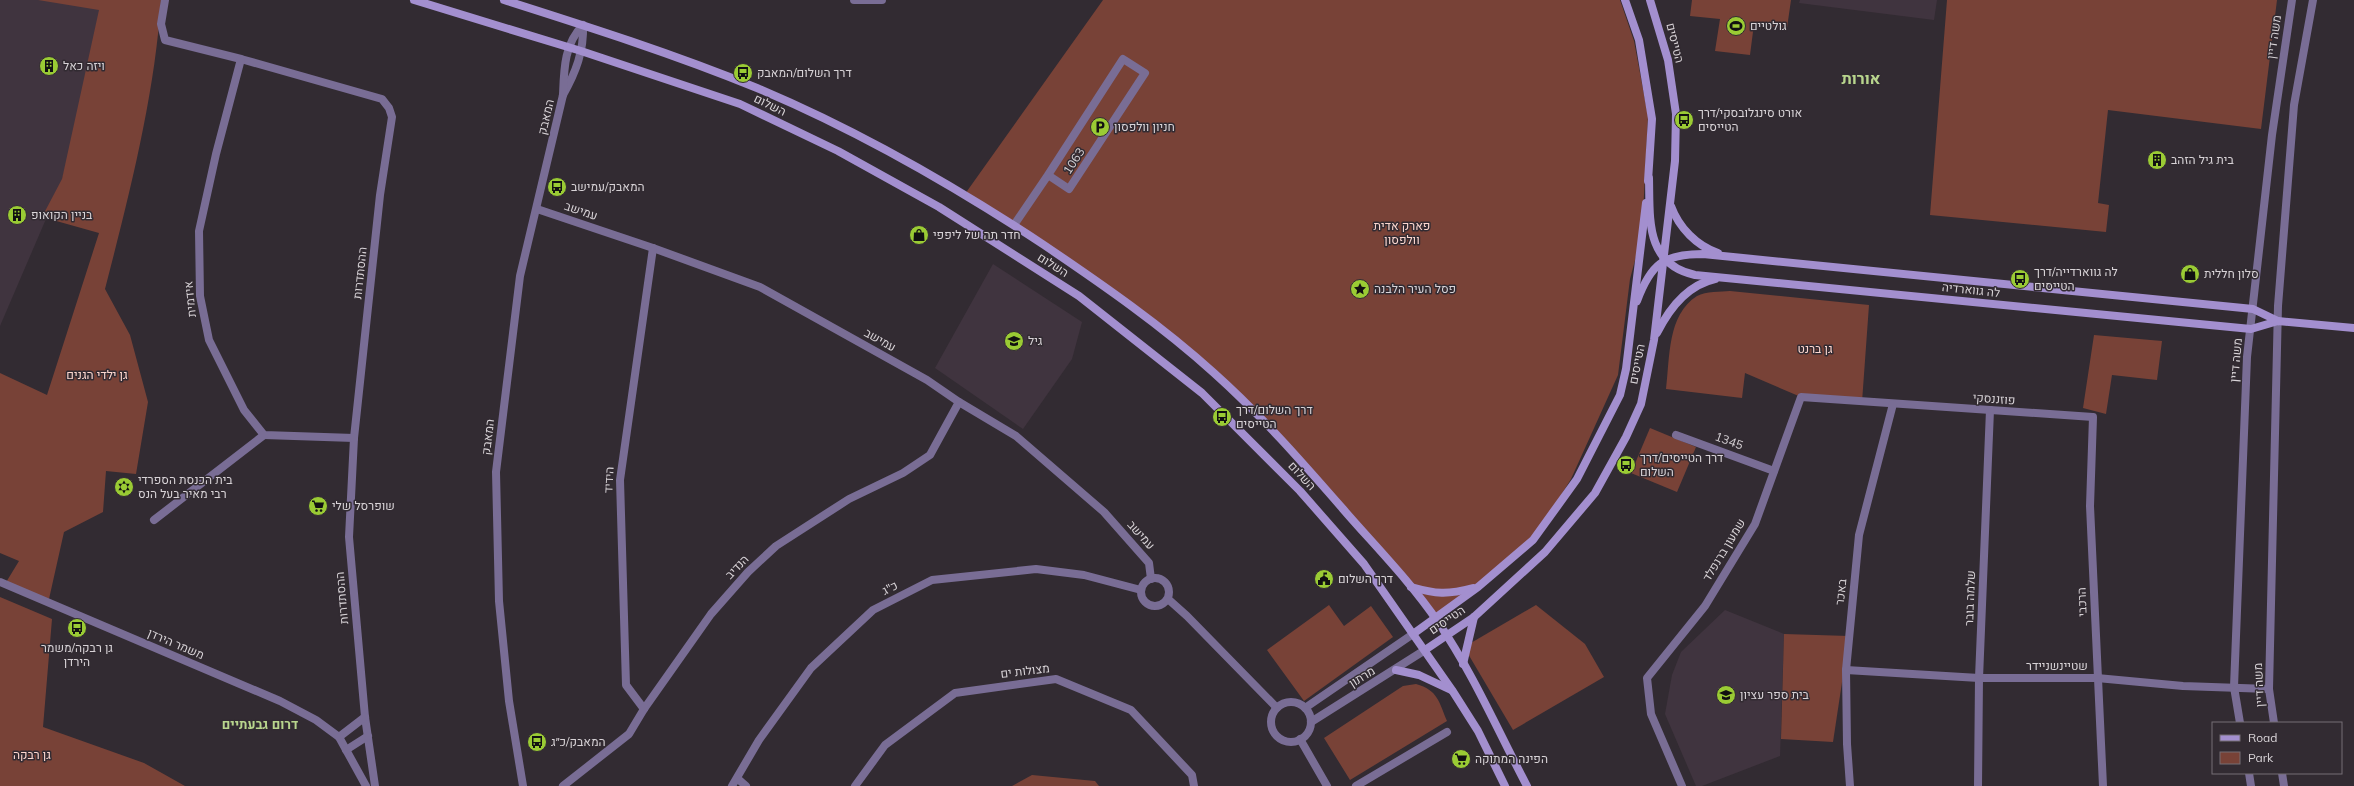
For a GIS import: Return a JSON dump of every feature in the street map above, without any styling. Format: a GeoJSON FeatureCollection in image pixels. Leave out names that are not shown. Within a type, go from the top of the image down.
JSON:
{"type":"FeatureCollection","features":[{"type":"Feature","properties":{"kind":"main road","name":"השלום"},"geometry":{"type":"LineString","coordinates":[[414,0],[569,47],[740,104],[838,151],[939,207],[1079,296],[1202,393],[1254,443],[1364,564],[1452,690],[1478,731],[1505,786]]}},
{"type":"Feature","properties":{"kind":"main road","name":"השלום"},"geometry":{"type":"LineString","coordinates":[[504,0],[583,25],[708,69],[844,128],[965,194],[1101,282],[1156,324],[1215,374],[1270,426],[1411,587],[1447,635],[1527,786]]}},
{"type":"Feature","properties":{"kind":"main road","name":"הטייסים"},"geometry":{"type":"LineString","coordinates":[[1413,634],[1436,619],[1478,587],[1533,540],[1577,480],[1620,395],[1626,369],[1649,178],[1652,119],[1639,40],[1625,0]]}},
{"type":"Feature","properties":{"kind":"main road","name":"הטייסים"},"geometry":{"type":"LineString","coordinates":[[1425,650],[1474,617],[1545,552],[1595,493],[1626,437],[1641,404],[1654,340],[1675,160],[1676,114],[1668,60],[1650,0]]}},
{"type":"Feature","properties":{"kind":"main road","name":"לה גווארדיה"},"geometry":{"type":"LineString","coordinates":[[1649,178],[1651,229],[1655,242],[1664,259],[1674,268],[1684,272],[1722,278],[2251,329],[2278,321]]}},
{"type":"Feature","properties":{"kind":"main road"},"geometry":{"type":"LineString","coordinates":[[1671,204],[1678,221],[1692,237],[1707,249],[1727,256]]}},
{"type":"Feature","properties":{"kind":"main road","name":"לה גווארדיה"},"geometry":{"type":"LineString","coordinates":[[1664,259],[1684,254],[1727,256],[2253,309],[2278,321],[2354,328]]}},
{"type":"Feature","properties":{"kind":"main road"},"geometry":{"type":"LineString","coordinates":[[1633,309],[1653,270],[1664,259]]}},
{"type":"Feature","properties":{"kind":"main road"},"geometry":{"type":"LineString","coordinates":[[1654,340],[1667,316],[1683,296],[1705,282],[1722,278]]}},
{"type":"Feature","properties":{"kind":"main road"},"geometry":{"type":"LineString","coordinates":[[1411,587],[1436,594],[1452,594],[1478,587]]}},
{"type":"Feature","properties":{"kind":"main road"},"geometry":{"type":"LineString","coordinates":[[1463,664],[1474,617]]}},
{"type":"Feature","properties":{"kind":"main road"},"geometry":{"type":"LineString","coordinates":[[1396,670],[1419,674],[1452,690]]}},
{"type":"Feature","properties":{"kind":"street","name":"ההסתדרות"},"geometry":{"type":"LineString","coordinates":[[165,0],[161,24],[165,40],[241,59],[382,99],[389,108],[392,117],[380,195],[354,438],[349,537],[365,717],[375,786]]}},
{"type":"Feature","properties":{"kind":"street"},"geometry":{"type":"LineString","coordinates":[[854,0],[882,0]]}},
{"type":"Feature","properties":{"kind":"street","name":"משה דיין"},"geometry":{"type":"LineString","coordinates":[[2240,722],[2234,687],[2247,357],[2272,135],[2292,0]]}},
{"type":"Feature","properties":{"kind":"street","name":"משה דיין"},"geometry":{"type":"LineString","coordinates":[[2274,722],[2269,688],[2278,321],[2294,105],[2313,0]]}},
{"type":"Feature","properties":{"kind":"street","name":"המאבק"},"geometry":{"type":"LineString","coordinates":[[523,786],[509,701],[499,601],[496,472],[520,276],[538,208],[563,95],[564,70],[569,47],[573,35],[583,25]]}},
{"type":"Feature","properties":{"kind":"street","name":"המאבק"},"geometry":{"type":"LineString","coordinates":[[563,95],[576,73],[581,51],[583,25]]}},
{"type":"Feature","properties":{"kind":"street","name":"אידמית"},"geometry":{"type":"LineString","coordinates":[[241,59],[216,154],[198,231],[200,296],[208,340],[244,410],[264,435]]}},
{"type":"Feature","properties":{"kind":"street","name":"1063"},"geometry":{"type":"LineString","coordinates":[[1014,225],[1048,175],[1122,59],[1145,73],[1069,189],[1048,175]]}},
{"type":"Feature","properties":{"kind":"street","name":"עמישב"},"geometry":{"type":"LineString","coordinates":[[538,208],[760,287],[928,380],[958,402],[1016,436],[1104,512],[1149,563],[1151,579]]}},
{"type":"Feature","properties":{"kind":"street","name":"הידיד"},"geometry":{"type":"LineString","coordinates":[[644,709],[626,685],[620,480],[653,248]]}},
{"type":"Feature","properties":{"kind":"street","name":"שמעון ברנפלד"},"geometry":{"type":"LineString","coordinates":[[1682,786],[1651,714],[1647,678],[1705,606],[1755,524],[1801,397],[1893,404]]}},
{"type":"Feature","properties":{"kind":"street","name":"הנדיב"},"geometry":{"type":"LineString","coordinates":[[563,786],[629,734],[644,709],[711,614],[748,572],[776,546],[850,499],[903,473],[930,455],[958,402]]}},
{"type":"Feature","properties":{"kind":"street","name":"פוזננסקי"},"geometry":{"type":"LineString","coordinates":[[1893,404],[2093,417]]}},
{"type":"Feature","properties":{"kind":"street","name":"באכר"},"geometry":{"type":"LineString","coordinates":[[1850,786],[1846,670],[1859,535],[1893,404]]}},
{"type":"Feature","properties":{"kind":"street","name":"שלמה בובר"},"geometry":{"type":"LineString","coordinates":[[1978,786],[1979,678],[1990,410]]}},
{"type":"Feature","properties":{"kind":"street","name":"הרכבי"},"geometry":{"type":"LineString","coordinates":[[2093,417],[2090,506],[2103,786]]}},
{"type":"Feature","properties":{"kind":"street"},"geometry":{"type":"LineString","coordinates":[[154,520],[264,435],[354,438]]}},
{"type":"Feature","properties":{"kind":"street","name":"1345"},"geometry":{"type":"LineString","coordinates":[[1676,435],[1774,471]]}},
{"type":"Feature","properties":{"kind":"street","name":"כ\"ג"},"geometry":{"type":"LineString","coordinates":[[732,786],[738,779],[759,740],[811,668],[873,610],[932,580],[1036,569],[1084,575],[1141,590]]}},
{"type":"Feature","properties":{"kind":"street"},"geometry":{"type":"LineString","coordinates":[[1151,579],[1159,579],[1166,584],[1169,592],[1168,599],[1162,604],[1153,606],[1144,600],[1141,590],[1151,579]]}},
{"type":"Feature","properties":{"kind":"street","name":"משמר הירדן"},"geometry":{"type":"LineString","coordinates":[[0,582],[280,701],[316,720],[339,737]]}},
{"type":"Feature","properties":{"kind":"street"},"geometry":{"type":"LineString","coordinates":[[1168,599],[1187,616],[1277,708]]}},
{"type":"Feature","properties":{"kind":"street","name":"מרתון"},"geometry":{"type":"LineString","coordinates":[[1305,708],[1413,634]]}},
{"type":"Feature","properties":{"kind":"street","name":"מרתון"},"geometry":{"type":"LineString","coordinates":[[1311,722],[1396,670],[1425,650]]}},
{"type":"Feature","properties":{"kind":"street","name":"שטיינשניידר"},"geometry":{"type":"LineString","coordinates":[[1846,670],[1979,678],[2097,678],[2183,686],[2269,688]]}},
{"type":"Feature","properties":{"kind":"street","name":"מצולות ים"},"geometry":{"type":"LineString","coordinates":[[855,786],[885,745],[955,693],[1056,679],[1131,710],[1192,775],[1194,786]]}},
{"type":"Feature","properties":{"kind":"street"},"geometry":{"type":"LineString","coordinates":[[1292,702],[1305,708],[1311,722],[1306,734],[1300,739],[1289,741],[1277,735],[1271,723],[1272,716],[1277,708],[1285,703],[1292,702]]}},
{"type":"Feature","properties":{"kind":"street"},"geometry":{"type":"LineString","coordinates":[[365,717],[339,737],[366,786]]}},
{"type":"Feature","properties":{"kind":"street"},"geometry":{"type":"LineString","coordinates":[[1356,786],[1447,732]]}},
{"type":"Feature","properties":{"kind":"street"},"geometry":{"type":"LineString","coordinates":[[346,750],[368,736]]}},
{"type":"Feature","properties":{"kind":"street"},"geometry":{"type":"LineString","coordinates":[[1300,739],[1327,786]]}},
{"type":"Feature","properties":{"kind":"street"},"geometry":{"type":"LineString","coordinates":[[2249,774],[2251,786]]}},
{"type":"Feature","properties":{"kind":"street"},"geometry":{"type":"LineString","coordinates":[[2282,774],[2284,786]]}},
{"type":"Feature","properties":{"kind":"street"},"geometry":{"type":"LineString","coordinates":[[738,779],[746,786]]}},
{"type":"Feature","properties":{"kind":"shaded area"},"geometry":{"type":"Polygon","coordinates":[[[0,0],[107,0],[61,184],[0,326],[0,0]]]}},
{"type":"Feature","properties":{"kind":"shaded area"},"geometry":{"type":"Polygon","coordinates":[[[1800,0],[1937,0],[1934,20],[1799,3],[1800,0]]]}},
{"type":"Feature","properties":{"kind":"shaded area","name":"גיל"},"geometry":{"type":"Polygon","coordinates":[[[993,264],[1082,322],[1072,359],[1023,429],[935,368],[993,264]]]}},
{"type":"Feature","properties":{"kind":"shaded area","name":"בית ספר עציון"},"geometry":{"type":"Polygon","coordinates":[[[1725,610],[1784,634],[1780,756],[1702,786],[1696,786],[1665,714],[1672,675],[1681,652],[1725,610]]]}},
{"type":"Feature","properties":{"kind":"green space","name":"גן ילדי הגנים"},"geometry":{"type":"Polygon","coordinates":[[[38,0],[161,0],[158,36],[147,109],[132,182],[105,289],[130,335],[148,402],[136,474],[106,471],[103,512],[64,532],[49,599],[5,584],[19,561],[0,553],[0,373],[47,395],[99,233],[42,217],[62,179],[99,10],[38,0]]]}},
{"type":"Feature","properties":{"kind":"green space","name":"פארק אדית וולפסון"},"geometry":{"type":"Polygon","coordinates":[[[1103,0],[1620,0],[1634,41],[1648,116],[1642,234],[1630,279],[1618,375],[1571,479],[1533,540],[1436,619],[1326,490],[1215,374],[1157,324],[965,194],[1103,0]]]}},
{"type":"Feature","properties":{"kind":"green space","name":"גולטיים"},"geometry":{"type":"Polygon","coordinates":[[[1692,0],[1791,0],[1787,28],[1754,24],[1750,55],[1715,51],[1720,19],[1690,16],[1692,0]]]}},
{"type":"Feature","properties":{"kind":"green space"},"geometry":{"type":"Polygon","coordinates":[[[1947,0],[2277,0],[2261,129],[2108,110],[2098,203],[2109,205],[2106,232],[1930,215],[1947,0]]]}},
{"type":"Feature","properties":{"kind":"green space","name":"גן ברנט"},"geometry":{"type":"Polygon","coordinates":[[[1730,291],[1869,305],[1862,402],[1801,397],[1745,373],[1742,398],[1666,389],[1672,338],[1680,314],[1687,304],[1701,294],[1730,291]]]}},
{"type":"Feature","properties":{"kind":"green space"},"geometry":{"type":"Polygon","coordinates":[[[2094,335],[2162,341],[2157,380],[2112,375],[2106,414],[2083,408],[2094,335]]]}},
{"type":"Feature","properties":{"kind":"green space"},"geometry":{"type":"Polygon","coordinates":[[[1650,428],[1696,447],[1677,492],[1631,473],[1650,428]]]}},
{"type":"Feature","properties":{"kind":"green space","name":"גן רבקה"},"geometry":{"type":"Polygon","coordinates":[[[0,597],[52,619],[43,727],[144,763],[185,786],[0,786],[0,597]]]}},
{"type":"Feature","properties":{"kind":"green space"},"geometry":{"type":"Polygon","coordinates":[[[1329,605],[1344,626],[1371,606],[1393,637],[1304,701],[1267,650],[1329,605]]]}},
{"type":"Feature","properties":{"kind":"green space"},"geometry":{"type":"Polygon","coordinates":[[[1536,605],[1585,644],[1604,677],[1513,730],[1464,647],[1536,605]]]}},
{"type":"Feature","properties":{"kind":"green space"},"geometry":{"type":"Polygon","coordinates":[[[1784,634],[1849,636],[1833,742],[1781,739],[1784,634]]]}},
{"type":"Feature","properties":{"kind":"green space"},"geometry":{"type":"Polygon","coordinates":[[[1416,684],[1433,693],[1437,698],[1447,721],[1350,780],[1324,738],[1403,686],[1416,684]]]}},
{"type":"Feature","properties":{"kind":"green space"},"geometry":{"type":"Polygon","coordinates":[[[1032,775],[1095,781],[1099,786],[1012,786],[1032,775]]]}},
{"type":"Feature","properties":{"kind":"place","name":"גולטיים"},"geometry":{"type":"Point","coordinates":[1736,26]}},
{"type":"Feature","properties":{"kind":"place","name":"ויזה כאל"},"geometry":{"type":"Point","coordinates":[49,66]}},
{"type":"Feature","properties":{"kind":"place","name":"דרך השלום/המאבק"},"geometry":{"type":"Point","coordinates":[743,73]}},
{"type":"Feature","properties":{"kind":"place","name":"אורט סינגלובסקי/דרך הטייסים"},"geometry":{"type":"Point","coordinates":[1684,120]}},
{"type":"Feature","properties":{"kind":"place","name":"חניון וולפסון"},"geometry":{"type":"Point","coordinates":[1100,127]}},
{"type":"Feature","properties":{"kind":"place","name":"בית גיל הזהב"},"geometry":{"type":"Point","coordinates":[2157,160]}},
{"type":"Feature","properties":{"kind":"place","name":"המאבק/עמישב"},"geometry":{"type":"Point","coordinates":[557,187]}},
{"type":"Feature","properties":{"kind":"place","name":"בניין הקואופ"},"geometry":{"type":"Point","coordinates":[17,215]}},
{"type":"Feature","properties":{"kind":"place","name":"חדר תה של ליפפי"},"geometry":{"type":"Point","coordinates":[919,235]}},
{"type":"Feature","properties":{"kind":"place","name":"סלון חללית"},"geometry":{"type":"Point","coordinates":[2190,274]}},
{"type":"Feature","properties":{"kind":"place","name":"לה גווארדייה/דרך הטייסים"},"geometry":{"type":"Point","coordinates":[2020,279]}},
{"type":"Feature","properties":{"kind":"place","name":"פסל העיר הלבנה"},"geometry":{"type":"Point","coordinates":[1360,289]}},
{"type":"Feature","properties":{"kind":"place","name":"גיל"},"geometry":{"type":"Point","coordinates":[1014,341]}},
{"type":"Feature","properties":{"kind":"place","name":"דרך השלום/דרך הטייסים"},"geometry":{"type":"Point","coordinates":[1222,417]}},
{"type":"Feature","properties":{"kind":"place","name":"דרך הטייסים/דרך השלום"},"geometry":{"type":"Point","coordinates":[1626,465]}},
{"type":"Feature","properties":{"kind":"place","name":"בית הכנסת הספרדי רבי מאיר בעל הנס"},"geometry":{"type":"Point","coordinates":[124,487]}},
{"type":"Feature","properties":{"kind":"place","name":"שופרסל שלי"},"geometry":{"type":"Point","coordinates":[318,506]}},
{"type":"Feature","properties":{"kind":"place","name":"דרך השלום"},"geometry":{"type":"Point","coordinates":[1324,579]}},
{"type":"Feature","properties":{"kind":"place","name":"גן רבקה/משמר הירדן"},"geometry":{"type":"Point","coordinates":[77,628]}},
{"type":"Feature","properties":{"kind":"place","name":"בית ספר עציון"},"geometry":{"type":"Point","coordinates":[1726,695]}},
{"type":"Feature","properties":{"kind":"place","name":"המאבק/כ״ג"},"geometry":{"type":"Point","coordinates":[537,742]}},
{"type":"Feature","properties":{"kind":"place","name":"הפינה המתוקה"},"geometry":{"type":"Point","coordinates":[1461,759]}},
{"type":"Feature","properties":{"kind":"district","name":"אורות"},"geometry":{"type":"Point","coordinates":[1861,78]}},
{"type":"Feature","properties":{"kind":"district","name":"דרום גבעתיים"},"geometry":{"type":"Point","coordinates":[260,724]}}]}
